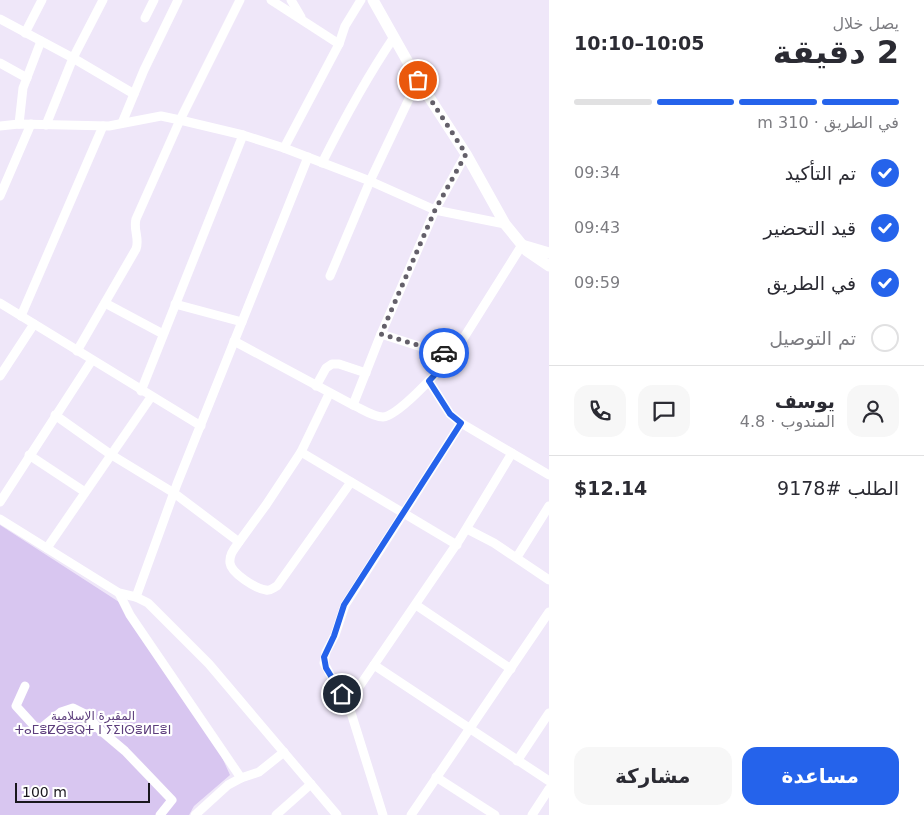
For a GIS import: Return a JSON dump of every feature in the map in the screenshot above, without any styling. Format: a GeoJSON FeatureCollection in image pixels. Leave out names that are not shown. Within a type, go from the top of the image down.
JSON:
{"type":"FeatureCollection","features":[{"type":"Feature","properties":{"kind":"main road"},"geometry":{"type":"LineString","coordinates":[[373,0],[418,80],[466,154],[505,224],[533,256],[549,266]]}},
{"type":"Feature","properties":{"kind":"main road"},"geometry":{"type":"LineString","coordinates":[[522,245],[549,253]]}},
{"type":"Feature","properties":{"kind":"street"},"geometry":{"type":"LineString","coordinates":[[25,33],[42,0]]}},
{"type":"Feature","properties":{"kind":"street"},"geometry":{"type":"LineString","coordinates":[[46,125],[73,58],[103,0]]}},
{"type":"Feature","properties":{"kind":"street"},"geometry":{"type":"LineString","coordinates":[[145,18],[154,0]]}},
{"type":"Feature","properties":{"kind":"street"},"geometry":{"type":"LineString","coordinates":[[122,123],[178,0]]}},
{"type":"Feature","properties":{"kind":"street"},"geometry":{"type":"LineString","coordinates":[[77,351],[136,249],[138,239],[134,225],[136,220],[180,120],[240,0]]}},
{"type":"Feature","properties":{"kind":"street"},"geometry":{"type":"LineString","coordinates":[[271,0],[338,44]]}},
{"type":"Feature","properties":{"kind":"street"},"geometry":{"type":"LineString","coordinates":[[291,0],[302,19]]}},
{"type":"Feature","properties":{"kind":"street"},"geometry":{"type":"LineString","coordinates":[[343,34],[345,26],[361,0]]}},
{"type":"Feature","properties":{"kind":"street"},"geometry":{"type":"LineString","coordinates":[[284,148],[343,34],[368,0]]}},
{"type":"Feature","properties":{"kind":"street"},"geometry":{"type":"LineString","coordinates":[[0,19],[73,58],[134,94]]}},
{"type":"Feature","properties":{"kind":"street"},"geometry":{"type":"LineString","coordinates":[[322,163],[371,71],[394,37]]}},
{"type":"Feature","properties":{"kind":"street"},"geometry":{"type":"LineString","coordinates":[[19,124],[23,88],[41,41]]}},
{"type":"Feature","properties":{"kind":"street"},"geometry":{"type":"LineString","coordinates":[[0,63],[27,78]]}},
{"type":"Feature","properties":{"kind":"street"},"geometry":{"type":"LineString","coordinates":[[330,276],[370,181],[418,80]]}},
{"type":"Feature","properties":{"kind":"street"},"geometry":{"type":"LineString","coordinates":[[0,126],[19,124],[103,126],[161,116],[243,135],[284,148],[370,181],[435,210],[505,224]]}},
{"type":"Feature","properties":{"kind":"street"},"geometry":{"type":"LineString","coordinates":[[0,196],[4,180],[31,124]]}},
{"type":"Feature","properties":{"kind":"street"},"geometry":{"type":"LineString","coordinates":[[21,316],[103,126]]}},
{"type":"Feature","properties":{"kind":"street"},"geometry":{"type":"LineString","coordinates":[[141,391],[243,135]]}},
{"type":"Feature","properties":{"kind":"street"},"geometry":{"type":"LineString","coordinates":[[353,405],[381,334],[435,210],[466,154]]}},
{"type":"Feature","properties":{"kind":"street"},"geometry":{"type":"LineString","coordinates":[[136,597],[200,426],[308,157]]}},
{"type":"Feature","properties":{"kind":"street"},"geometry":{"type":"LineString","coordinates":[[234,341],[329,394],[377,416],[390,415],[429,381],[453,355],[522,245]]}},
{"type":"Feature","properties":{"kind":"street"},"geometry":{"type":"LineString","coordinates":[[0,303],[200,426]]}},
{"type":"Feature","properties":{"kind":"street"},"geometry":{"type":"LineString","coordinates":[[105,303],[163,334]]}},
{"type":"Feature","properties":{"kind":"street"},"geometry":{"type":"LineString","coordinates":[[175,304],[242,322]]}},
{"type":"Feature","properties":{"kind":"street"},"geometry":{"type":"LineString","coordinates":[[0,376],[34,324]]}},
{"type":"Feature","properties":{"kind":"street"},"geometry":{"type":"LineString","coordinates":[[381,334],[453,355]]}},
{"type":"Feature","properties":{"kind":"street"},"geometry":{"type":"LineString","coordinates":[[0,502],[92,360]]}},
{"type":"Feature","properties":{"kind":"street"},"geometry":{"type":"LineString","coordinates":[[316,386],[326,368],[332,364],[339,364],[366,373]]}},
{"type":"Feature","properties":{"kind":"street"},"geometry":{"type":"LineString","coordinates":[[429,381],[450,414],[461,423],[549,475]]}},
{"type":"Feature","properties":{"kind":"street"},"geometry":{"type":"LineString","coordinates":[[329,394],[301,452],[266,505],[230,554],[229,562],[231,568],[256,587],[271,590],[277,586],[352,482]]}},
{"type":"Feature","properties":{"kind":"street"},"geometry":{"type":"LineString","coordinates":[[47,548],[151,397]]}},
{"type":"Feature","properties":{"kind":"street"},"geometry":{"type":"LineString","coordinates":[[55,415],[110,454],[174,493],[239,542]]}},
{"type":"Feature","properties":{"kind":"street"},"geometry":{"type":"LineString","coordinates":[[383,815],[348,703],[334,684],[324,663],[326,652],[348,598],[461,423]]}},
{"type":"Feature","properties":{"kind":"street"},"geometry":{"type":"LineString","coordinates":[[301,452],[457,545]]}},
{"type":"Feature","properties":{"kind":"street"},"geometry":{"type":"LineString","coordinates":[[348,703],[457,545],[512,453]]}},
{"type":"Feature","properties":{"kind":"street"},"geometry":{"type":"LineString","coordinates":[[30,455],[85,492]]}},
{"type":"Feature","properties":{"kind":"street"},"geometry":{"type":"LineString","coordinates":[[517,558],[549,506]]}},
{"type":"Feature","properties":{"kind":"street"},"geometry":{"type":"LineString","coordinates":[[0,519],[119,593],[136,597],[148,603],[209,664],[336,815]]}},
{"type":"Feature","properties":{"kind":"street"},"geometry":{"type":"LineString","coordinates":[[467,529],[494,543],[549,580]]}},
{"type":"Feature","properties":{"kind":"street"},"geometry":{"type":"LineString","coordinates":[[119,593],[130,616],[240,778]]}},
{"type":"Feature","properties":{"kind":"street"},"geometry":{"type":"LineString","coordinates":[[416,605],[511,668]]}},
{"type":"Feature","properties":{"kind":"street"},"geometry":{"type":"LineString","coordinates":[[411,815],[549,612]]}},
{"type":"Feature","properties":{"kind":"street"},"geometry":{"type":"LineString","coordinates":[[374,665],[549,781]]}},
{"type":"Feature","properties":{"kind":"street"},"geometry":{"type":"LineString","coordinates":[[25,686],[16,706],[37,729],[40,729],[60,712],[73,708],[87,715],[126,751],[172,800],[160,815]]}},
{"type":"Feature","properties":{"kind":"street"},"geometry":{"type":"LineString","coordinates":[[517,761],[549,712]]}},
{"type":"Feature","properties":{"kind":"street"},"geometry":{"type":"LineString","coordinates":[[195,815],[228,785],[240,778],[259,772],[284,752]]}},
{"type":"Feature","properties":{"kind":"street"},"geometry":{"type":"LineString","coordinates":[[436,777],[495,815]]}},
{"type":"Feature","properties":{"kind":"street"},"geometry":{"type":"LineString","coordinates":[[276,815],[311,784]]}},
{"type":"Feature","properties":{"kind":"street"},"geometry":{"type":"LineString","coordinates":[[532,815],[549,789]]}},
{"type":"Feature","properties":{"kind":"green space","name":"المقبرة الإسلامية ⵜⴰⵎⴻⵇⴱⴻⵕⵜ ⵏ ⵢⵉⵏⵙⴻⵍⵎⴻⵏ"},"geometry":{"type":"Polygon","coordinates":[[[0,525],[119,602],[216,744],[230,775],[194,806],[189,815],[0,815],[0,525]]]}},
{"type":"Feature","properties":{"kind":"way so far"},"geometry":{"type":"LineString","coordinates":[[418,80],[466,154],[435,210],[381,334],[444,353]]}},
{"type":"Feature","properties":{"kind":"route"},"geometry":{"type":"LineString","coordinates":[[342,694],[334,684],[326,668],[324,657],[334,636],[344,605],[461,423],[450,414],[429,381],[453,355],[444,353]]}}]}
